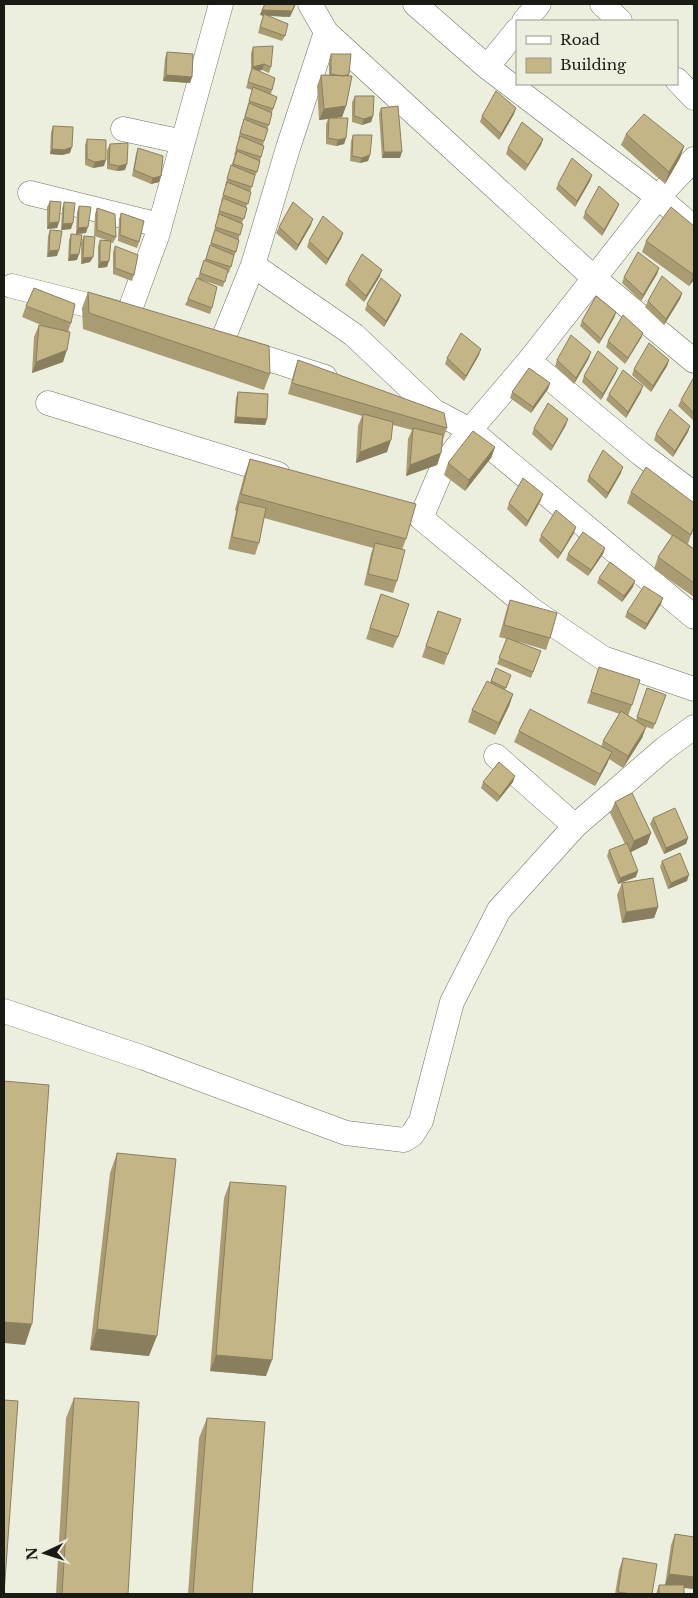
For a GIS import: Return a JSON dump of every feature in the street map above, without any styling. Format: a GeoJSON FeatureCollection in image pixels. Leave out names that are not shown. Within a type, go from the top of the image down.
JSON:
{"type":"FeatureCollection","features":[{"type":"Feature","properties":{"kind":"street"},"geometry":{"type":"LineString","coordinates":[[12,286],[137,318],[160,226],[221,4]]}},
{"type":"Feature","properties":{"kind":"street"},"geometry":{"type":"LineString","coordinates":[[310,4],[326,32],[595,278],[694,361]]}},
{"type":"Feature","properties":{"kind":"street"},"geometry":{"type":"LineString","coordinates":[[415,4],[487,67],[658,197],[694,228]]}},
{"type":"Feature","properties":{"kind":"street"},"geometry":{"type":"LineString","coordinates":[[525,20],[538,4]]}},
{"type":"Feature","properties":{"kind":"street"},"geometry":{"type":"LineString","coordinates":[[602,4],[619,20]]}},
{"type":"Feature","properties":{"kind":"street"},"geometry":{"type":"LineString","coordinates":[[487,67],[516,31]]}},
{"type":"Feature","properties":{"kind":"street"},"geometry":{"type":"LineString","coordinates":[[326,32],[288,148],[253,265],[211,341],[350,385]]}},
{"type":"Feature","properties":{"kind":"street"},"geometry":{"type":"LineString","coordinates":[[678,81],[694,98]]}},
{"type":"Feature","properties":{"kind":"street"},"geometry":{"type":"LineString","coordinates":[[123,129],[183,142]]}},
{"type":"Feature","properties":{"kind":"street"},"geometry":{"type":"LineString","coordinates":[[694,159],[658,197],[529,361],[470,430],[444,464],[412,515],[532,610],[603,658],[694,689]]}},
{"type":"Feature","properties":{"kind":"street"},"geometry":{"type":"LineString","coordinates":[[30,193],[160,226]]}},
{"type":"Feature","properties":{"kind":"street"},"geometry":{"type":"LineString","coordinates":[[253,265],[354,336],[434,411]]}},
{"type":"Feature","properties":{"kind":"street"},"geometry":{"type":"LineString","coordinates":[[529,361],[641,454],[694,494]]}},
{"type":"Feature","properties":{"kind":"street"},"geometry":{"type":"LineString","coordinates":[[388,396],[434,411],[470,430],[694,617]]}},
{"type":"Feature","properties":{"kind":"street"},"geometry":{"type":"LineString","coordinates":[[48,403],[300,480]]}},
{"type":"Feature","properties":{"kind":"street"},"geometry":{"type":"LineString","coordinates":[[4,1011],[144,1058],[346,1133],[404,1140],[412,1135],[421,1121],[452,1002],[499,910],[575,826],[664,748],[694,727]]}},
{"type":"Feature","properties":{"kind":"street"},"geometry":{"type":"LineString","coordinates":[[496,756],[575,826]]}},
{"type":"Feature","properties":{"kind":"building"},"geometry":{"type":"Polygon","coordinates":[[[265,4],[295,4],[292,11],[262,10],[265,4]]]}},
{"type":"Feature","properties":{"kind":"building"},"geometry":{"type":"Polygon","coordinates":[[[264,14],[288,24],[285,36],[260,27],[264,14]]]}},
{"type":"Feature","properties":{"kind":"building"},"geometry":{"type":"Polygon","coordinates":[[[273,46],[271,67],[264,64],[253,67],[253,47],[273,46]]]}},
{"type":"Feature","properties":{"kind":"building"},"geometry":{"type":"Polygon","coordinates":[[[167,52],[193,54],[192,77],[166,75],[167,52]]]}},
{"type":"Feature","properties":{"kind":"building"},"geometry":{"type":"Polygon","coordinates":[[[331,54],[351,54],[349,74],[343,76],[331,74],[331,54]]]}},
{"type":"Feature","properties":{"kind":"building"},"geometry":{"type":"Polygon","coordinates":[[[252,68],[275,78],[272,90],[248,82],[252,68]]]}},
{"type":"Feature","properties":{"kind":"building"},"geometry":{"type":"Polygon","coordinates":[[[321,75],[352,76],[346,106],[324,109],[321,75]]]}},
{"type":"Feature","properties":{"kind":"building"},"geometry":{"type":"Polygon","coordinates":[[[253,87],[277,97],[273,109],[249,101],[253,87]]]}},
{"type":"Feature","properties":{"kind":"building"},"geometry":{"type":"Polygon","coordinates":[[[496,91],[516,108],[501,134],[482,116],[496,91]]]}},
{"type":"Feature","properties":{"kind":"building"},"geometry":{"type":"Polygon","coordinates":[[[355,96],[374,96],[373,116],[364,119],[354,116],[355,96]]]}},
{"type":"Feature","properties":{"kind":"building"},"geometry":{"type":"Polygon","coordinates":[[[249,103],[272,113],[269,125],[245,117],[249,103]]]}},
{"type":"Feature","properties":{"kind":"building"},"geometry":{"type":"Polygon","coordinates":[[[398,106],[402,152],[384,152],[381,108],[398,106]]]}},
{"type":"Feature","properties":{"kind":"building"},"geometry":{"type":"Polygon","coordinates":[[[644,114],[684,146],[669,172],[626,134],[644,114]]]}},
{"type":"Feature","properties":{"kind":"building"},"geometry":{"type":"Polygon","coordinates":[[[329,118],[348,118],[346,138],[338,140],[328,138],[329,118]]]}},
{"type":"Feature","properties":{"kind":"building"},"geometry":{"type":"Polygon","coordinates":[[[244,119],[268,129],[264,141],[240,133],[244,119]]]}},
{"type":"Feature","properties":{"kind":"building"},"geometry":{"type":"Polygon","coordinates":[[[522,122],[543,139],[528,165],[508,148],[522,122]]]}},
{"type":"Feature","properties":{"kind":"building"},"geometry":{"type":"Polygon","coordinates":[[[53,126],[73,127],[72,147],[64,150],[52,149],[53,126]]]}},
{"type":"Feature","properties":{"kind":"building"},"geometry":{"type":"Polygon","coordinates":[[[353,135],[372,135],[370,155],[362,158],[352,156],[353,135]]]}},
{"type":"Feature","properties":{"kind":"building"},"geometry":{"type":"Polygon","coordinates":[[[240,136],[264,146],[261,157],[236,149],[240,136]]]}},
{"type":"Feature","properties":{"kind":"building"},"geometry":{"type":"Polygon","coordinates":[[[87,139],[106,140],[106,160],[95,162],[87,159],[87,139]]]}},
{"type":"Feature","properties":{"kind":"building"},"geometry":{"type":"Polygon","coordinates":[[[128,143],[127,164],[119,166],[109,164],[110,144],[128,143]]]}},
{"type":"Feature","properties":{"kind":"building"},"geometry":{"type":"Polygon","coordinates":[[[138,148],[163,156],[161,176],[153,178],[134,170],[138,148]]]}},
{"type":"Feature","properties":{"kind":"building"},"geometry":{"type":"Polygon","coordinates":[[[237,151],[260,161],[257,172],[233,164],[237,151]]]}},
{"type":"Feature","properties":{"kind":"building"},"geometry":{"type":"Polygon","coordinates":[[[572,158],[592,175],[577,201],[558,184],[572,158]]]}},
{"type":"Feature","properties":{"kind":"building"},"geometry":{"type":"Polygon","coordinates":[[[231,165],[255,175],[252,187],[227,179],[231,165]]]}},
{"type":"Feature","properties":{"kind":"building"},"geometry":{"type":"Polygon","coordinates":[[[227,182],[251,192],[248,204],[223,195],[227,182]]]}},
{"type":"Feature","properties":{"kind":"building"},"geometry":{"type":"Polygon","coordinates":[[[599,186],[619,204],[604,230],[585,212],[599,186]]]}},
{"type":"Feature","properties":{"kind":"building"},"geometry":{"type":"Polygon","coordinates":[[[223,198],[247,208],[244,219],[219,211],[223,198]]]}},
{"type":"Feature","properties":{"kind":"building"},"geometry":{"type":"Polygon","coordinates":[[[50,201],[61,202],[59,222],[49,223],[50,201]]]}},
{"type":"Feature","properties":{"kind":"building"},"geometry":{"type":"Polygon","coordinates":[[[64,202],[75,203],[73,223],[63,224],[64,202]]]}},
{"type":"Feature","properties":{"kind":"building"},"geometry":{"type":"Polygon","coordinates":[[[293,202],[313,219],[298,245],[279,227],[293,202]]]}},
{"type":"Feature","properties":{"kind":"building"},"geometry":{"type":"Polygon","coordinates":[[[79,206],[91,207],[88,227],[78,228],[79,206]]]}},
{"type":"Feature","properties":{"kind":"building"},"geometry":{"type":"Polygon","coordinates":[[[671,207],[694,226],[694,275],[646,241],[671,207]]]}},
{"type":"Feature","properties":{"kind":"building"},"geometry":{"type":"Polygon","coordinates":[[[97,208],[115,214],[116,237],[97,230],[97,208]]]}},
{"type":"Feature","properties":{"kind":"building"},"geometry":{"type":"Polygon","coordinates":[[[121,213],[144,221],[139,242],[120,235],[121,213]]]}},
{"type":"Feature","properties":{"kind":"building"},"geometry":{"type":"Polygon","coordinates":[[[219,214],[243,224],[240,235],[215,227],[219,214]]]}},
{"type":"Feature","properties":{"kind":"building"},"geometry":{"type":"Polygon","coordinates":[[[323,216],[343,233],[328,259],[309,241],[323,216]]]}},
{"type":"Feature","properties":{"kind":"building"},"geometry":{"type":"Polygon","coordinates":[[[50,230],[62,231],[59,250],[49,251],[50,230]]]}},
{"type":"Feature","properties":{"kind":"building"},"geometry":{"type":"Polygon","coordinates":[[[215,230],[239,240],[236,252],[211,243],[215,230]]]}},
{"type":"Feature","properties":{"kind":"building"},"geometry":{"type":"Polygon","coordinates":[[[71,234],[82,235],[79,254],[70,255],[71,234]]]}},
{"type":"Feature","properties":{"kind":"building"},"geometry":{"type":"Polygon","coordinates":[[[84,236],[95,237],[93,257],[83,258],[84,236]]]}},
{"type":"Feature","properties":{"kind":"building"},"geometry":{"type":"Polygon","coordinates":[[[100,240],[111,241],[109,261],[100,262],[100,240]]]}},
{"type":"Feature","properties":{"kind":"building"},"geometry":{"type":"Polygon","coordinates":[[[210,245],[234,255],[231,267],[206,259],[210,245]]]}},
{"type":"Feature","properties":{"kind":"building"},"geometry":{"type":"Polygon","coordinates":[[[115,246],[138,255],[134,275],[115,268],[115,246]]]}},
{"type":"Feature","properties":{"kind":"building"},"geometry":{"type":"Polygon","coordinates":[[[638,252],[659,268],[643,295],[624,277],[638,252]]]}},
{"type":"Feature","properties":{"kind":"building"},"geometry":{"type":"Polygon","coordinates":[[[362,254],[382,270],[366,296],[348,279],[362,254]]]}},
{"type":"Feature","properties":{"kind":"building"},"geometry":{"type":"Polygon","coordinates":[[[204,260],[228,270],[225,282],[200,273],[204,260]]]}},
{"type":"Feature","properties":{"kind":"building"},"geometry":{"type":"Polygon","coordinates":[[[662,276],[682,293],[666,319],[648,301],[662,276]]]}},
{"type":"Feature","properties":{"kind":"building"},"geometry":{"type":"Polygon","coordinates":[[[197,278],[217,287],[212,308],[188,299],[197,278]]]}},
{"type":"Feature","properties":{"kind":"building"},"geometry":{"type":"Polygon","coordinates":[[[381,278],[401,295],[386,321],[367,304],[381,278]]]}},
{"type":"Feature","properties":{"kind":"building"},"geometry":{"type":"Polygon","coordinates":[[[34,288],[75,304],[71,323],[26,306],[34,288]]]}},
{"type":"Feature","properties":{"kind":"building"},"geometry":{"type":"Polygon","coordinates":[[[88,292],[269,346],[270,374],[89,313],[88,292]]]}},
{"type":"Feature","properties":{"kind":"building"},"geometry":{"type":"Polygon","coordinates":[[[596,296],[616,312],[601,339],[582,321],[596,296]]]}},
{"type":"Feature","properties":{"kind":"building"},"geometry":{"type":"Polygon","coordinates":[[[623,315],[643,333],[628,358],[608,341],[623,315]]]}},
{"type":"Feature","properties":{"kind":"building"},"geometry":{"type":"Polygon","coordinates":[[[39,325],[70,332],[67,350],[36,362],[39,325]]]}},
{"type":"Feature","properties":{"kind":"building"},"geometry":{"type":"Polygon","coordinates":[[[461,333],[481,349],[466,376],[447,358],[461,333]]]}},
{"type":"Feature","properties":{"kind":"building"},"geometry":{"type":"Polygon","coordinates":[[[571,335],[591,352],[576,378],[557,360],[571,335]]]}},
{"type":"Feature","properties":{"kind":"building"},"geometry":{"type":"Polygon","coordinates":[[[649,343],[669,360],[653,386],[634,369],[649,343]]]}},
{"type":"Feature","properties":{"kind":"building"},"geometry":{"type":"Polygon","coordinates":[[[598,351],[618,368],[603,394],[584,376],[598,351]]]}},
{"type":"Feature","properties":{"kind":"building"},"geometry":{"type":"Polygon","coordinates":[[[298,360],[444,413],[447,428],[292,383],[298,360]]]}},
{"type":"Feature","properties":{"kind":"building"},"geometry":{"type":"Polygon","coordinates":[[[529,368],[550,383],[533,407],[512,392],[529,368]]]}},
{"type":"Feature","properties":{"kind":"building"},"geometry":{"type":"Polygon","coordinates":[[[623,370],[643,386],[628,412],[609,394],[623,370]]]}},
{"type":"Feature","properties":{"kind":"building"},"geometry":{"type":"Polygon","coordinates":[[[694,377],[694,413],[681,400],[694,377]]]}},
{"type":"Feature","properties":{"kind":"building"},"geometry":{"type":"Polygon","coordinates":[[[238,392],[268,394],[267,419],[236,417],[238,392]]]}},
{"type":"Feature","properties":{"kind":"building"},"geometry":{"type":"Polygon","coordinates":[[[548,403],[568,419],[553,446],[534,428],[548,403]]]}},
{"type":"Feature","properties":{"kind":"building"},"geometry":{"type":"Polygon","coordinates":[[[670,409],[690,426],[675,451],[656,434],[670,409]]]}},
{"type":"Feature","properties":{"kind":"building"},"geometry":{"type":"Polygon","coordinates":[[[363,414],[393,422],[391,440],[360,452],[363,414]]]}},
{"type":"Feature","properties":{"kind":"building"},"geometry":{"type":"Polygon","coordinates":[[[413,428],[443,435],[441,453],[410,465],[413,428]]]}},
{"type":"Feature","properties":{"kind":"building"},"geometry":{"type":"Polygon","coordinates":[[[473,431],[495,447],[469,480],[448,463],[473,431]]]}},
{"type":"Feature","properties":{"kind":"building"},"geometry":{"type":"Polygon","coordinates":[[[603,450],[623,467],[608,493],[589,476],[603,450]]]}},
{"type":"Feature","properties":{"kind":"building"},"geometry":{"type":"Polygon","coordinates":[[[250,459],[416,504],[406,539],[241,494],[250,459]]]}},
{"type":"Feature","properties":{"kind":"building"},"geometry":{"type":"Polygon","coordinates":[[[646,467],[694,503],[694,526],[691,535],[631,492],[646,467]]]}},
{"type":"Feature","properties":{"kind":"building"},"geometry":{"type":"Polygon","coordinates":[[[523,478],[543,494],[528,521],[509,503],[523,478]]]}},
{"type":"Feature","properties":{"kind":"building"},"geometry":{"type":"Polygon","coordinates":[[[239,502],[266,508],[259,543],[232,537],[239,502]]]}},
{"type":"Feature","properties":{"kind":"building"},"geometry":{"type":"Polygon","coordinates":[[[556,510],[576,527],[561,553],[541,535],[556,510]]]}},
{"type":"Feature","properties":{"kind":"building"},"geometry":{"type":"Polygon","coordinates":[[[583,532],[605,548],[591,570],[568,554],[583,532]]]}},
{"type":"Feature","properties":{"kind":"building"},"geometry":{"type":"Polygon","coordinates":[[[673,535],[694,549],[694,583],[658,557],[673,535]]]}},
{"type":"Feature","properties":{"kind":"building"},"geometry":{"type":"Polygon","coordinates":[[[375,543],[405,550],[397,581],[368,574],[375,543]]]}},
{"type":"Feature","properties":{"kind":"building"},"geometry":{"type":"Polygon","coordinates":[[[610,562],[635,581],[624,596],[599,578],[610,562]]]}},
{"type":"Feature","properties":{"kind":"building"},"geometry":{"type":"Polygon","coordinates":[[[644,586],[663,598],[647,624],[627,612],[644,586]]]}},
{"type":"Feature","properties":{"kind":"building"},"geometry":{"type":"Polygon","coordinates":[[[381,594],[409,604],[398,637],[370,628],[381,594]]]}},
{"type":"Feature","properties":{"kind":"building"},"geometry":{"type":"Polygon","coordinates":[[[510,600],[557,613],[550,638],[504,625],[510,600]]]}},
{"type":"Feature","properties":{"kind":"building"},"geometry":{"type":"Polygon","coordinates":[[[438,611],[461,619],[448,654],[426,646],[438,611]]]}},
{"type":"Feature","properties":{"kind":"building"},"geometry":{"type":"Polygon","coordinates":[[[507,638],[541,651],[533,672],[499,658],[507,638]]]}},
{"type":"Feature","properties":{"kind":"building"},"geometry":{"type":"Polygon","coordinates":[[[599,667],[640,680],[632,705],[591,692],[599,667]]]}},
{"type":"Feature","properties":{"kind":"building"},"geometry":{"type":"Polygon","coordinates":[[[496,668],[511,675],[506,688],[491,681],[496,668]]]}},
{"type":"Feature","properties":{"kind":"building"},"geometry":{"type":"Polygon","coordinates":[[[487,681],[513,694],[499,723],[472,710],[487,681]]]}},
{"type":"Feature","properties":{"kind":"building"},"geometry":{"type":"Polygon","coordinates":[[[647,688],[666,695],[655,724],[637,717],[647,688]]]}},
{"type":"Feature","properties":{"kind":"building"},"geometry":{"type":"Polygon","coordinates":[[[530,709],[612,752],[600,774],[519,731],[530,709]]]}},
{"type":"Feature","properties":{"kind":"building"},"geometry":{"type":"Polygon","coordinates":[[[621,711],[646,727],[628,756],[603,741],[621,711]]]}},
{"type":"Feature","properties":{"kind":"building"},"geometry":{"type":"Polygon","coordinates":[[[499,762],[515,776],[500,796],[483,782],[499,762]]]}},
{"type":"Feature","properties":{"kind":"building"},"geometry":{"type":"Polygon","coordinates":[[[632,793],[651,833],[634,841],[615,802],[632,793]]]}},
{"type":"Feature","properties":{"kind":"building"},"geometry":{"type":"Polygon","coordinates":[[[675,808],[688,838],[666,848],[653,818],[675,808]]]}},
{"type":"Feature","properties":{"kind":"building"},"geometry":{"type":"Polygon","coordinates":[[[627,843],[638,871],[620,878],[609,850],[627,843]]]}},
{"type":"Feature","properties":{"kind":"building"},"geometry":{"type":"Polygon","coordinates":[[[680,853],[689,875],[671,883],[662,861],[680,853]]]}},
{"type":"Feature","properties":{"kind":"building"},"geometry":{"type":"Polygon","coordinates":[[[653,878],[658,907],[626,912],[622,883],[653,878]]]}},
{"type":"Feature","properties":{"kind":"building"},"geometry":{"type":"Polygon","coordinates":[[[4,1081],[49,1085],[32,1324],[4,1322],[4,1081]]]}},
{"type":"Feature","properties":{"kind":"building"},"geometry":{"type":"Polygon","coordinates":[[[117,1153],[176,1159],[157,1336],[97,1329],[117,1153]]]}},
{"type":"Feature","properties":{"kind":"building"},"geometry":{"type":"Polygon","coordinates":[[[230,1182],[286,1186],[272,1360],[216,1355],[230,1182]]]}},
{"type":"Feature","properties":{"kind":"building"},"geometry":{"type":"Polygon","coordinates":[[[74,1398],[139,1402],[128,1594],[62,1594],[74,1398]]]}},
{"type":"Feature","properties":{"kind":"building"},"geometry":{"type":"Polygon","coordinates":[[[4,1400],[18,1401],[4,1594],[4,1400]]]}},
{"type":"Feature","properties":{"kind":"building"},"geometry":{"type":"Polygon","coordinates":[[[207,1418],[265,1422],[252,1594],[193,1594],[207,1418]]]}},
{"type":"Feature","properties":{"kind":"building"},"geometry":{"type":"Polygon","coordinates":[[[675,1534],[694,1537],[694,1577],[669,1574],[675,1534]]]}},
{"type":"Feature","properties":{"kind":"building"},"geometry":{"type":"Polygon","coordinates":[[[623,1558],[657,1564],[652,1594],[618,1592],[623,1558]]]}},
{"type":"Feature","properties":{"kind":"building"},"geometry":{"type":"Polygon","coordinates":[[[659,1585],[684,1585],[684,1594],[659,1594],[659,1585]]]}}]}
